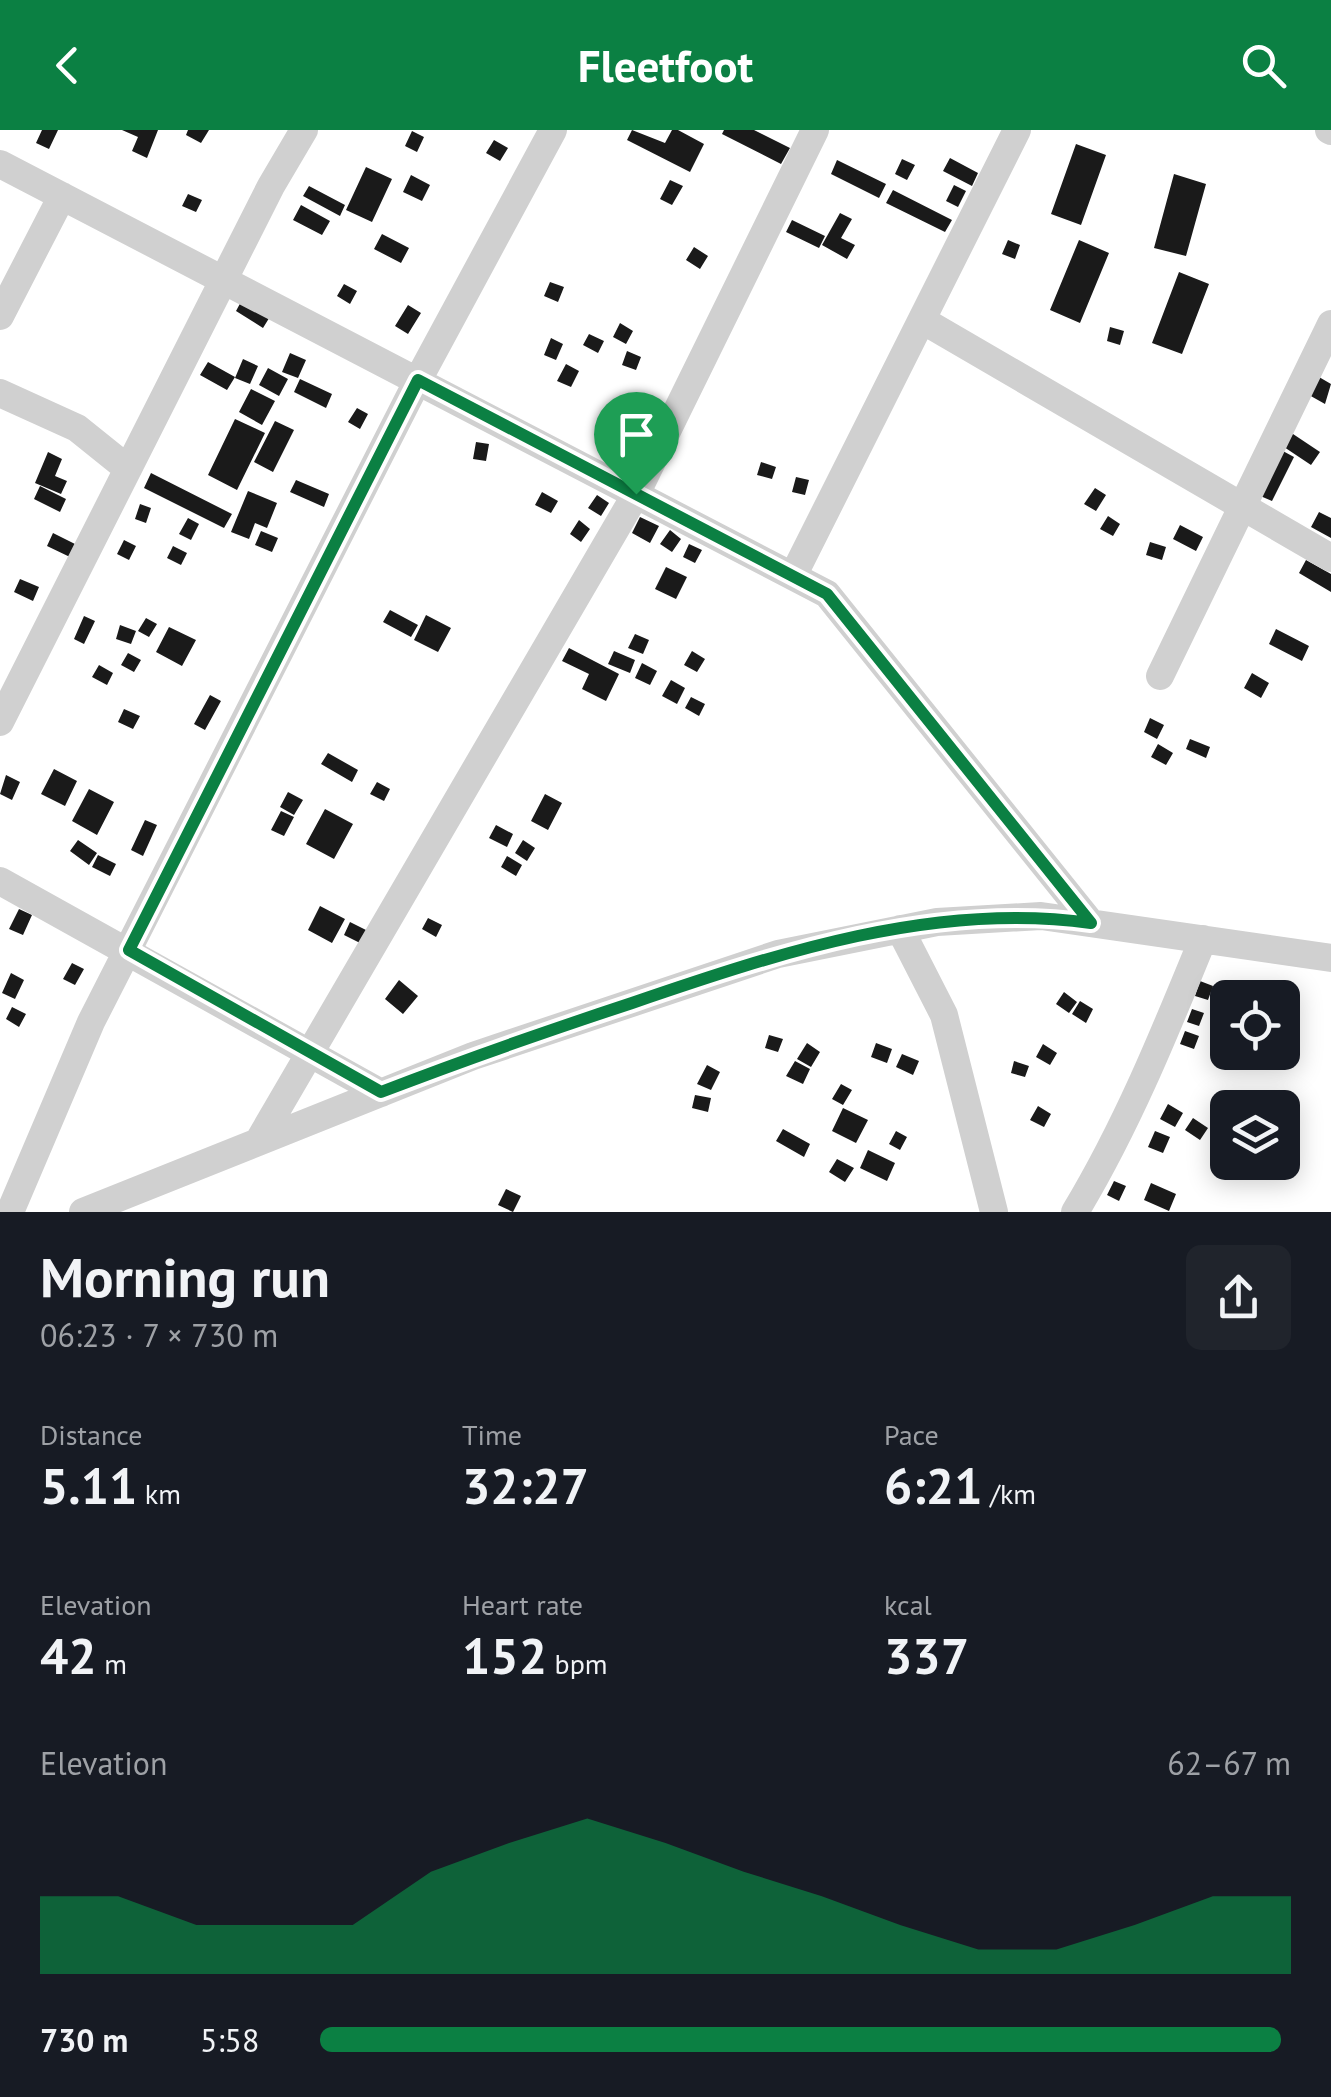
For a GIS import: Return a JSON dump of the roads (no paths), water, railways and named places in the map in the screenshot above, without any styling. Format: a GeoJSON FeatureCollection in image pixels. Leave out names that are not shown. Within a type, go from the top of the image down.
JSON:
{"type":"FeatureCollection","features":[{"type":"Feature","properties":{"kind":"street"},"geometry":{"type":"LineString","coordinates":[[0,722],[224,279],[304,130]]}},
{"type":"Feature","properties":{"kind":"street"},"geometry":{"type":"LineString","coordinates":[[10,1212],[90,1022],[418,380],[553,130]]}},
{"type":"Feature","properties":{"kind":"street"},"geometry":{"type":"LineString","coordinates":[[258,1142],[636,494],[815,130]]}},
{"type":"Feature","properties":{"kind":"street"},"geometry":{"type":"LineString","coordinates":[[793,576],[1017,130]]}},
{"type":"Feature","properties":{"kind":"street"},"geometry":{"type":"LineString","coordinates":[[0,164],[827,594],[1091,923]]}},
{"type":"Feature","properties":{"kind":"street"},"geometry":{"type":"LineString","coordinates":[[0,316],[62,196]]}},
{"type":"Feature","properties":{"kind":"street"},"geometry":{"type":"LineString","coordinates":[[922,320],[1331,558]]}},
{"type":"Feature","properties":{"kind":"street"},"geometry":{"type":"LineString","coordinates":[[1160,676],[1331,324]]}},
{"type":"Feature","properties":{"kind":"street"},"geometry":{"type":"LineString","coordinates":[[0,393],[77,428],[128,469]]}},
{"type":"Feature","properties":{"kind":"street"},"geometry":{"type":"LineString","coordinates":[[0,881],[381,1092]]}},
{"type":"Feature","properties":{"kind":"street"},"geometry":{"type":"LineString","coordinates":[[83,1212],[472,1056],[778,954],[937,922],[1041,916],[1331,958]]}},
{"type":"Feature","properties":{"kind":"street"},"geometry":{"type":"LineString","coordinates":[[900,930],[944,1015],[994,1212]]}},
{"type":"Feature","properties":{"kind":"street"},"geometry":{"type":"LineString","coordinates":[[1075,1212],[1129,1109],[1204,940]]}}]}
